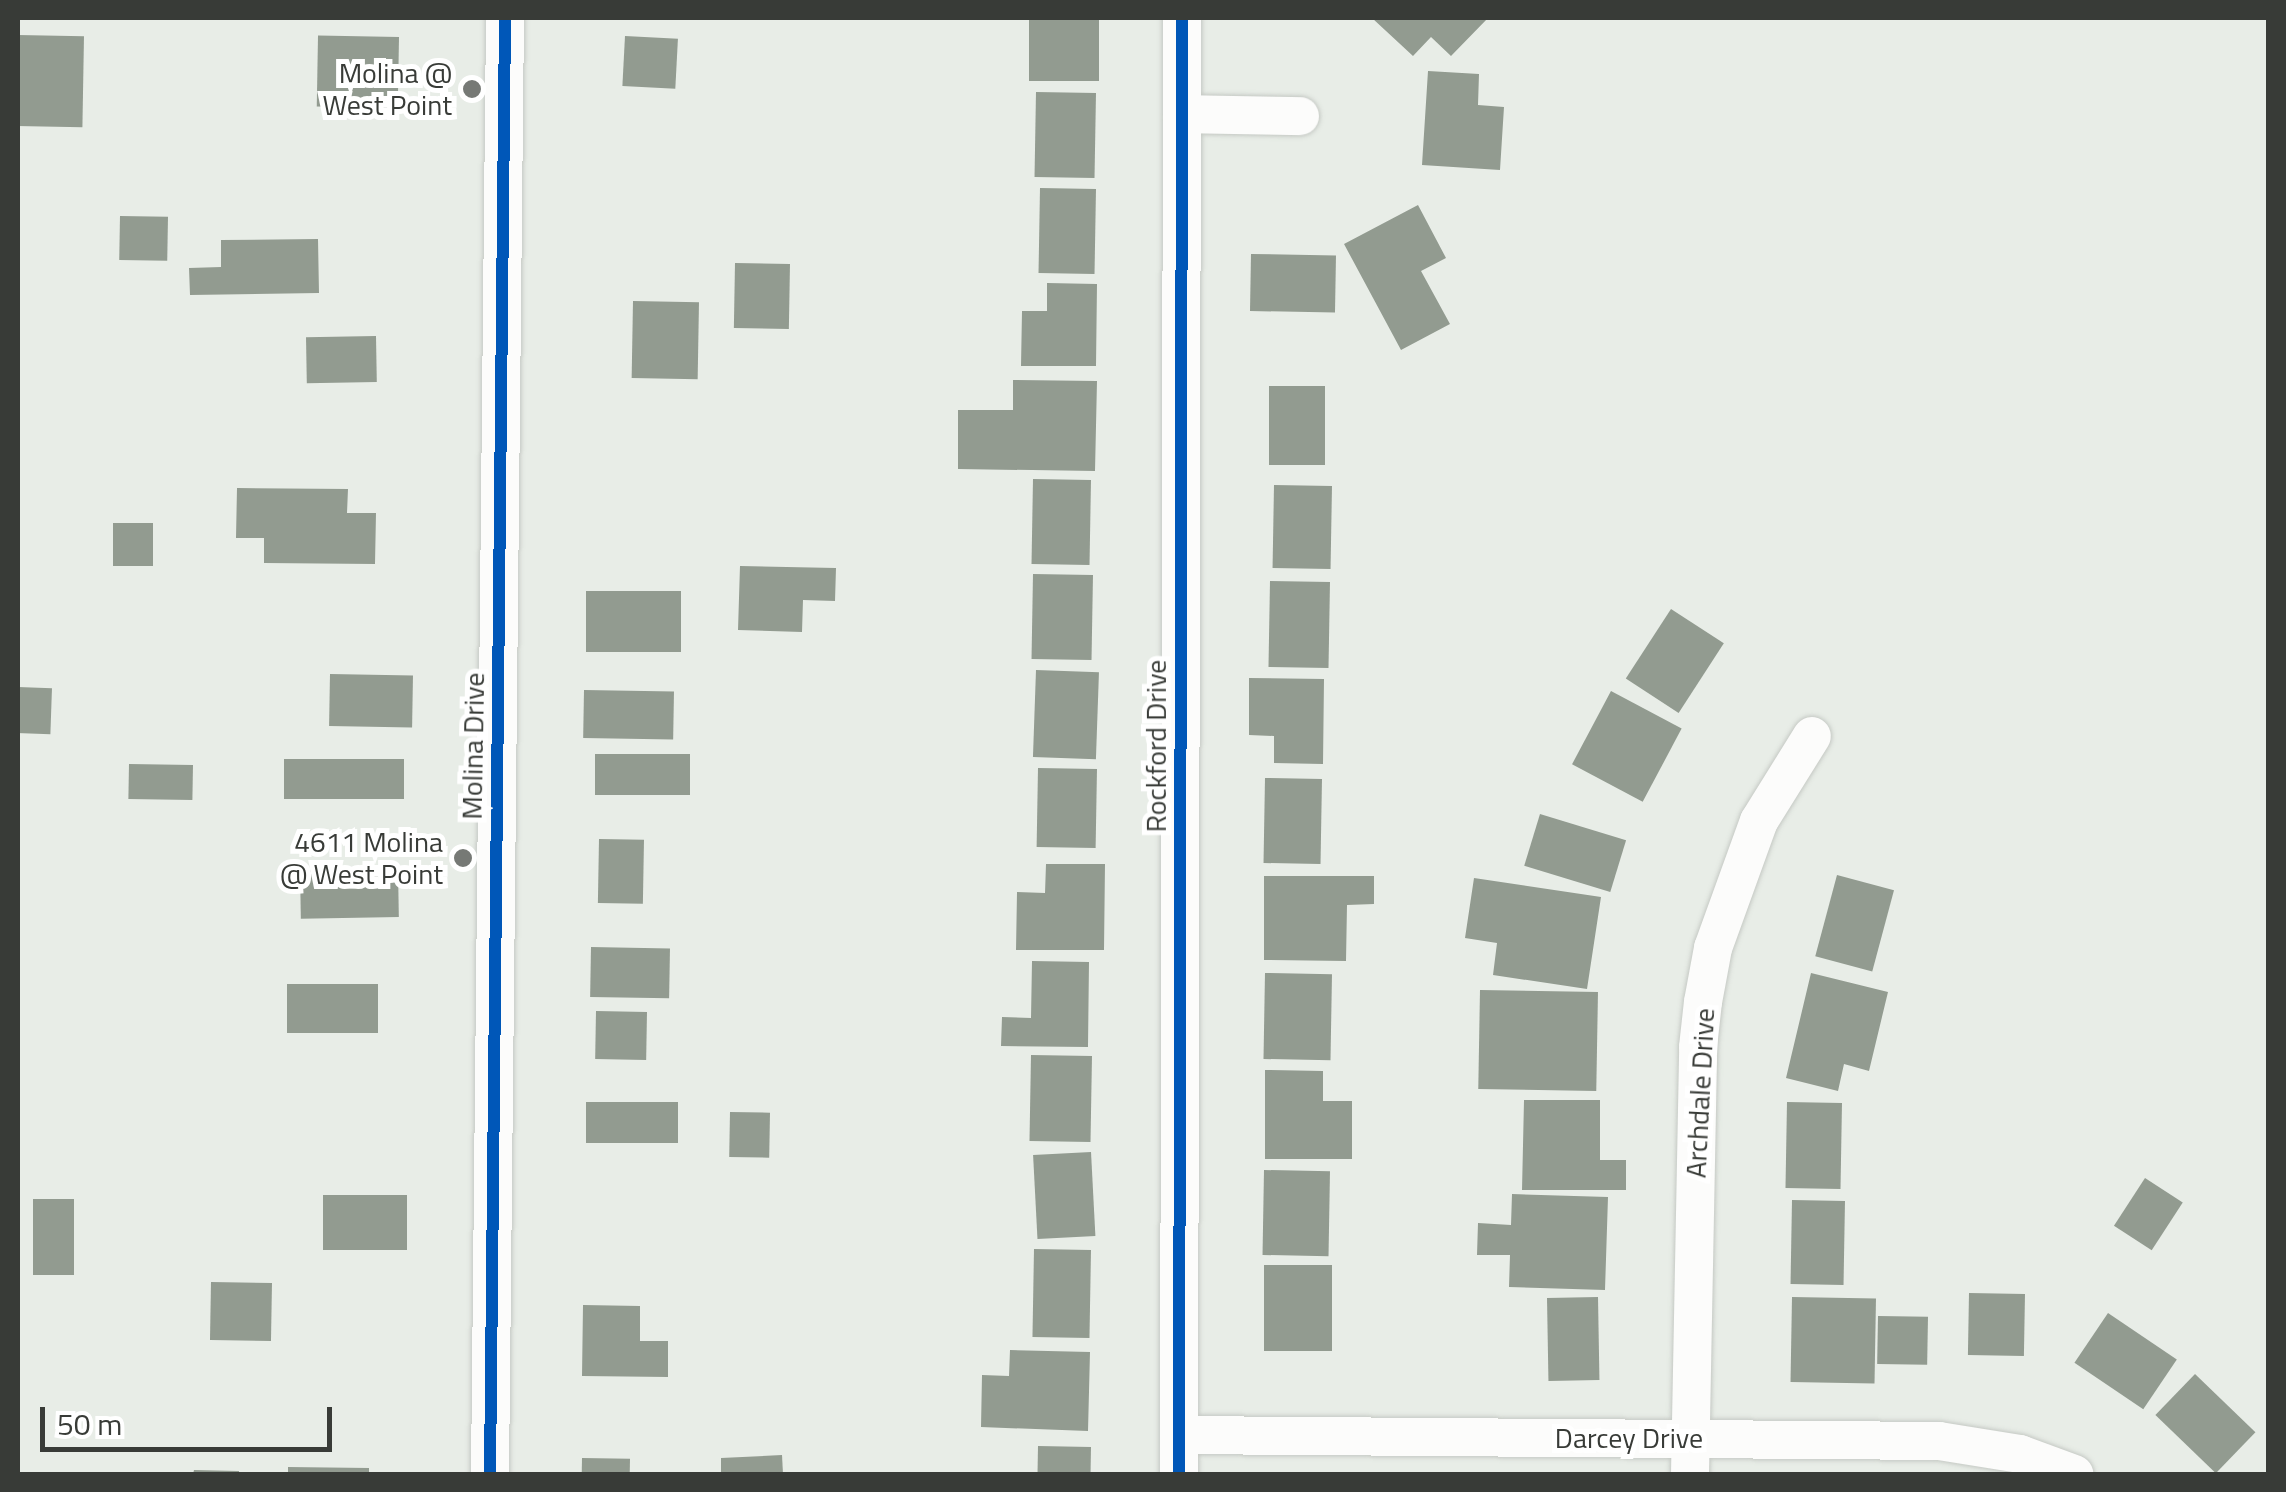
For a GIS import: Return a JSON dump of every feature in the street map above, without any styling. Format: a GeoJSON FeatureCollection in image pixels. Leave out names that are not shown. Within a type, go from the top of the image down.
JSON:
{"type":"FeatureCollection","features":[{"type":"Feature","properties":{"kind":"street","name":"Molina Drive"},"geometry":{"type":"LineString","coordinates":[[490,1474],[505,18]]}},
{"type":"Feature","properties":{"kind":"street","name":"Rockford Drive"},"geometry":{"type":"LineString","coordinates":[[1179,1474],[1182,18]]}},
{"type":"Feature","properties":{"kind":"street"},"geometry":{"type":"LineString","coordinates":[[1182,114],[1300,116]]}},
{"type":"Feature","properties":{"kind":"street","name":"Archdale Drive"},"geometry":{"type":"LineString","coordinates":[[1690,1457],[1698,1047],[1703,1002],[1713,948],[1759,821],[1812,736]]}},
{"type":"Feature","properties":{"kind":"street","name":"Darcey Drive"},"geometry":{"type":"LineString","coordinates":[[1180,1435],[1690,1457],[1939,1440],[2020,1454],[2074,1474]]}},
{"type":"Feature","properties":{"kind":"building"},"geometry":{"type":"Polygon","coordinates":[[[1029,18],[1099,18],[1099,81],[1029,81],[1029,18]]]}},
{"type":"Feature","properties":{"kind":"building"},"geometry":{"type":"Polygon","coordinates":[[[1372,18],[1488,18],[1451,56],[1431,37],[1413,56],[1372,18]]]}},
{"type":"Feature","properties":{"kind":"building"},"geometry":{"type":"Polygon","coordinates":[[[18,35],[84,36],[82,127],[18,126],[18,35]]]}},
{"type":"Feature","properties":{"kind":"building"},"geometry":{"type":"Polygon","coordinates":[[[318,36],[399,37],[398,108],[317,107],[318,36]]]}},
{"type":"Feature","properties":{"kind":"building"},"geometry":{"type":"Polygon","coordinates":[[[625,36],[678,39],[675,89],[622,86],[625,36]]]}},
{"type":"Feature","properties":{"kind":"building"},"geometry":{"type":"Polygon","coordinates":[[[1428,71],[1479,74],[1478,105],[1504,107],[1500,170],[1422,165],[1428,71]]]}},
{"type":"Feature","properties":{"kind":"building"},"geometry":{"type":"Polygon","coordinates":[[[1036,92],[1096,93],[1095,178],[1035,177],[1036,92]]]}},
{"type":"Feature","properties":{"kind":"building"},"geometry":{"type":"Polygon","coordinates":[[[1040,188],[1096,189],[1095,274],[1039,273],[1040,188]]]}},
{"type":"Feature","properties":{"kind":"building"},"geometry":{"type":"Polygon","coordinates":[[[1418,205],[1446,258],[1421,271],[1450,324],[1401,350],[1344,244],[1418,205]]]}},
{"type":"Feature","properties":{"kind":"building"},"geometry":{"type":"Polygon","coordinates":[[[120,216],[168,217],[167,261],[119,260],[120,216]]]}},
{"type":"Feature","properties":{"kind":"building"},"geometry":{"type":"Polygon","coordinates":[[[318,239],[319,293],[190,295],[189,268],[221,267],[221,240],[318,239]]]}},
{"type":"Feature","properties":{"kind":"building"},"geometry":{"type":"Polygon","coordinates":[[[1251,254],[1336,255],[1335,312],[1250,311],[1251,254]]]}},
{"type":"Feature","properties":{"kind":"building"},"geometry":{"type":"Polygon","coordinates":[[[735,263],[790,264],[789,329],[734,328],[735,263]]]}},
{"type":"Feature","properties":{"kind":"building"},"geometry":{"type":"Polygon","coordinates":[[[1047,283],[1097,284],[1096,366],[1021,366],[1022,311],[1047,311],[1047,283]]]}},
{"type":"Feature","properties":{"kind":"building"},"geometry":{"type":"Polygon","coordinates":[[[633,301],[699,302],[698,379],[632,378],[633,301]]]}},
{"type":"Feature","properties":{"kind":"building"},"geometry":{"type":"Polygon","coordinates":[[[376,336],[377,382],[307,383],[306,337],[376,336]]]}},
{"type":"Feature","properties":{"kind":"building"},"geometry":{"type":"Polygon","coordinates":[[[1013,380],[1097,381],[1095,471],[958,469],[958,410],[1013,410],[1013,380]]]}},
{"type":"Feature","properties":{"kind":"building"},"geometry":{"type":"Polygon","coordinates":[[[1269,386],[1325,386],[1325,465],[1269,465],[1269,386]]]}},
{"type":"Feature","properties":{"kind":"building"},"geometry":{"type":"Polygon","coordinates":[[[1033,479],[1091,480],[1090,565],[1032,564],[1033,479]]]}},
{"type":"Feature","properties":{"kind":"building"},"geometry":{"type":"Polygon","coordinates":[[[1274,485],[1332,486],[1331,569],[1273,568],[1274,485]]]}},
{"type":"Feature","properties":{"kind":"building"},"geometry":{"type":"Polygon","coordinates":[[[237,488],[348,489],[347,513],[376,513],[375,564],[264,563],[264,538],[236,538],[237,488]]]}},
{"type":"Feature","properties":{"kind":"building"},"geometry":{"type":"Polygon","coordinates":[[[113,523],[153,523],[153,566],[113,566],[113,523]]]}},
{"type":"Feature","properties":{"kind":"building"},"geometry":{"type":"Polygon","coordinates":[[[740,566],[836,568],[835,601],[803,600],[802,632],[738,630],[740,566]]]}},
{"type":"Feature","properties":{"kind":"building"},"geometry":{"type":"Polygon","coordinates":[[[1033,574],[1093,575],[1092,660],[1032,659],[1033,574]]]}},
{"type":"Feature","properties":{"kind":"building"},"geometry":{"type":"Polygon","coordinates":[[[1270,581],[1330,582],[1328,668],[1268,667],[1270,581]]]}},
{"type":"Feature","properties":{"kind":"building"},"geometry":{"type":"Polygon","coordinates":[[[586,591],[681,591],[681,652],[586,652],[586,591]]]}},
{"type":"Feature","properties":{"kind":"building"},"geometry":{"type":"Polygon","coordinates":[[[1671,609],[1724,643],[1679,713],[1626,679],[1671,609]]]}},
{"type":"Feature","properties":{"kind":"building"},"geometry":{"type":"Polygon","coordinates":[[[1036,670],[1099,672],[1096,759],[1033,757],[1036,670]]]}},
{"type":"Feature","properties":{"kind":"building"},"geometry":{"type":"Polygon","coordinates":[[[330,674],[413,675],[412,727],[329,726],[330,674]]]}},
{"type":"Feature","properties":{"kind":"building"},"geometry":{"type":"Polygon","coordinates":[[[1249,678],[1324,679],[1323,764],[1274,763],[1274,736],[1249,735],[1249,678]]]}},
{"type":"Feature","properties":{"kind":"building"},"geometry":{"type":"Polygon","coordinates":[[[18,687],[52,688],[50,734],[18,733],[18,687]]]}},
{"type":"Feature","properties":{"kind":"building"},"geometry":{"type":"Polygon","coordinates":[[[584,690],[674,692],[673,740],[583,738],[584,690]]]}},
{"type":"Feature","properties":{"kind":"building"},"geometry":{"type":"Polygon","coordinates":[[[1611,691],[1682,729],[1643,802],[1572,764],[1611,691]]]}},
{"type":"Feature","properties":{"kind":"building"},"geometry":{"type":"Polygon","coordinates":[[[595,754],[690,754],[690,795],[595,795],[595,754]]]}},
{"type":"Feature","properties":{"kind":"building"},"geometry":{"type":"Polygon","coordinates":[[[284,759],[404,759],[404,799],[284,799],[284,759]]]}},
{"type":"Feature","properties":{"kind":"building"},"geometry":{"type":"Polygon","coordinates":[[[129,764],[193,765],[192,800],[128,799],[129,764]]]}},
{"type":"Feature","properties":{"kind":"building"},"geometry":{"type":"Polygon","coordinates":[[[1038,768],[1097,769],[1096,848],[1037,847],[1038,768]]]}},
{"type":"Feature","properties":{"kind":"building"},"geometry":{"type":"Polygon","coordinates":[[[1265,778],[1322,779],[1321,864],[1264,863],[1265,778]]]}},
{"type":"Feature","properties":{"kind":"building"},"geometry":{"type":"Polygon","coordinates":[[[1540,814],[1626,840],[1610,892],[1524,866],[1540,814]]]}},
{"type":"Feature","properties":{"kind":"building"},"geometry":{"type":"Polygon","coordinates":[[[599,839],[644,840],[643,904],[598,903],[599,839]]]}},
{"type":"Feature","properties":{"kind":"building"},"geometry":{"type":"Polygon","coordinates":[[[1046,864],[1105,864],[1104,950],[1016,950],[1017,892],[1045,893],[1046,864]]]}},
{"type":"Feature","properties":{"kind":"building"},"geometry":{"type":"Polygon","coordinates":[[[398,869],[399,917],[301,919],[300,871],[398,869]]]}},
{"type":"Feature","properties":{"kind":"building"},"geometry":{"type":"Polygon","coordinates":[[[1837,875],[1894,890],[1872,971],[1815,956],[1837,875]]]}},
{"type":"Feature","properties":{"kind":"building"},"geometry":{"type":"Polygon","coordinates":[[[1264,876],[1374,876],[1374,904],[1347,905],[1346,961],[1264,960],[1264,876]]]}},
{"type":"Feature","properties":{"kind":"building"},"geometry":{"type":"Polygon","coordinates":[[[1474,878],[1601,897],[1587,989],[1493,975],[1497,943],[1465,938],[1474,878]]]}},
{"type":"Feature","properties":{"kind":"building"},"geometry":{"type":"Polygon","coordinates":[[[591,947],[670,948],[669,998],[590,997],[591,947]]]}},
{"type":"Feature","properties":{"kind":"building"},"geometry":{"type":"Polygon","coordinates":[[[1032,961],[1089,962],[1088,1047],[1001,1046],[1002,1017],[1031,1018],[1032,961]]]}},
{"type":"Feature","properties":{"kind":"building"},"geometry":{"type":"Polygon","coordinates":[[[1265,973],[1332,974],[1330,1060],[1263,1059],[1265,973]]]}},
{"type":"Feature","properties":{"kind":"building"},"geometry":{"type":"Polygon","coordinates":[[[1811,973],[1888,992],[1869,1071],[1844,1064],[1838,1091],[1786,1078],[1811,973]]]}},
{"type":"Feature","properties":{"kind":"building"},"geometry":{"type":"Polygon","coordinates":[[[287,984],[378,984],[378,1033],[287,1033],[287,984]]]}},
{"type":"Feature","properties":{"kind":"building"},"geometry":{"type":"Polygon","coordinates":[[[1480,990],[1598,992],[1596,1091],[1478,1089],[1480,990]]]}},
{"type":"Feature","properties":{"kind":"building"},"geometry":{"type":"Polygon","coordinates":[[[596,1011],[647,1012],[646,1060],[595,1059],[596,1011]]]}},
{"type":"Feature","properties":{"kind":"building"},"geometry":{"type":"Polygon","coordinates":[[[1031,1055],[1092,1056],[1090,1142],[1029,1141],[1031,1055]]]}},
{"type":"Feature","properties":{"kind":"building"},"geometry":{"type":"Polygon","coordinates":[[[1265,1070],[1323,1071],[1323,1101],[1352,1101],[1352,1159],[1265,1159],[1265,1070]]]}},
{"type":"Feature","properties":{"kind":"building"},"geometry":{"type":"Polygon","coordinates":[[[1524,1100],[1600,1100],[1600,1160],[1626,1160],[1626,1190],[1522,1190],[1524,1100]]]}},
{"type":"Feature","properties":{"kind":"building"},"geometry":{"type":"Polygon","coordinates":[[[586,1102],[678,1102],[678,1143],[586,1143],[586,1102]]]}},
{"type":"Feature","properties":{"kind":"building"},"geometry":{"type":"Polygon","coordinates":[[[1787,1102],[1842,1103],[1840,1189],[1785,1188],[1787,1102]]]}},
{"type":"Feature","properties":{"kind":"building"},"geometry":{"type":"Polygon","coordinates":[[[730,1112],[770,1113],[769,1158],[729,1157],[730,1112]]]}},
{"type":"Feature","properties":{"kind":"building"},"geometry":{"type":"Polygon","coordinates":[[[1091,1152],[1095,1236],[1037,1239],[1033,1155],[1091,1152]]]}},
{"type":"Feature","properties":{"kind":"building"},"geometry":{"type":"Polygon","coordinates":[[[1264,1170],[1330,1171],[1329,1256],[1263,1255],[1264,1170]]]}},
{"type":"Feature","properties":{"kind":"building"},"geometry":{"type":"Polygon","coordinates":[[[2145,1178],[2183,1203],[2152,1250],[2114,1226],[2145,1178]]]}},
{"type":"Feature","properties":{"kind":"building"},"geometry":{"type":"Polygon","coordinates":[[[1512,1194],[1608,1197],[1605,1290],[1509,1287],[1510,1255],[1477,1255],[1478,1223],[1511,1225],[1512,1194]]]}},
{"type":"Feature","properties":{"kind":"building"},"geometry":{"type":"Polygon","coordinates":[[[323,1195],[407,1195],[407,1250],[323,1250],[323,1195]]]}},
{"type":"Feature","properties":{"kind":"building"},"geometry":{"type":"Polygon","coordinates":[[[33,1199],[74,1199],[74,1275],[33,1275],[33,1199]]]}},
{"type":"Feature","properties":{"kind":"building"},"geometry":{"type":"Polygon","coordinates":[[[1792,1200],[1845,1201],[1844,1285],[1791,1284],[1792,1200]]]}},
{"type":"Feature","properties":{"kind":"building"},"geometry":{"type":"Polygon","coordinates":[[[1034,1249],[1091,1250],[1089,1338],[1032,1337],[1034,1249]]]}},
{"type":"Feature","properties":{"kind":"building"},"geometry":{"type":"Polygon","coordinates":[[[1264,1265],[1332,1265],[1332,1351],[1264,1351],[1264,1265]]]}},
{"type":"Feature","properties":{"kind":"building"},"geometry":{"type":"Polygon","coordinates":[[[211,1282],[272,1283],[271,1341],[210,1340],[211,1282]]]}},
{"type":"Feature","properties":{"kind":"building"},"geometry":{"type":"Polygon","coordinates":[[[1969,1293],[2025,1294],[2024,1356],[1968,1355],[1969,1293]]]}},
{"type":"Feature","properties":{"kind":"building"},"geometry":{"type":"Polygon","coordinates":[[[1598,1297],[1599,1380],[1548,1381],[1547,1298],[1598,1297]]]}},
{"type":"Feature","properties":{"kind":"building"},"geometry":{"type":"Polygon","coordinates":[[[1792,1297],[1876,1298],[1875,1383],[1791,1382],[1792,1297]]]}},
{"type":"Feature","properties":{"kind":"building"},"geometry":{"type":"Polygon","coordinates":[[[583,1305],[640,1306],[640,1341],[668,1341],[668,1377],[582,1376],[583,1305]]]}},
{"type":"Feature","properties":{"kind":"building"},"geometry":{"type":"Polygon","coordinates":[[[2108,1313],[2177,1359],[2143,1409],[2074,1363],[2108,1313]]]}},
{"type":"Feature","properties":{"kind":"building"},"geometry":{"type":"Polygon","coordinates":[[[1878,1316],[1928,1317],[1927,1365],[1877,1364],[1878,1316]]]}},
{"type":"Feature","properties":{"kind":"building"},"geometry":{"type":"Polygon","coordinates":[[[1010,1350],[1090,1352],[1088,1431],[981,1427],[982,1375],[1009,1376],[1010,1350]]]}},
{"type":"Feature","properties":{"kind":"building"},"geometry":{"type":"Polygon","coordinates":[[[2195,1374],[2255,1432],[2216,1473],[2155,1415],[2195,1374]]]}},
{"type":"Feature","properties":{"kind":"building"},"geometry":{"type":"Polygon","coordinates":[[[1038,1446],[1091,1447],[1091,1474],[1038,1474],[1038,1446]]]}},
{"type":"Feature","properties":{"kind":"building"},"geometry":{"type":"Polygon","coordinates":[[[782,1455],[783,1474],[721,1474],[721,1458],[782,1455]]]}},
{"type":"Feature","properties":{"kind":"building"},"geometry":{"type":"Polygon","coordinates":[[[582,1458],[630,1459],[630,1474],[582,1474],[582,1458]]]}},
{"type":"Feature","properties":{"kind":"building"},"geometry":{"type":"Polygon","coordinates":[[[288,1467],[369,1468],[369,1474],[288,1474],[288,1467]]]}},
{"type":"Feature","properties":{"kind":"building"},"geometry":{"type":"Polygon","coordinates":[[[194,1470],[239,1471],[239,1474],[193,1474],[194,1470]]]}},
{"type":"Feature","properties":{"kind":"cycle path"},"geometry":{"type":"LineString","coordinates":[[490,1474],[505,18]]}},
{"type":"Feature","properties":{"kind":"cycle path"},"geometry":{"type":"LineString","coordinates":[[1179,1474],[1182,18]]}},
{"type":"Feature","properties":{"kind":"place","name":"Molina @ West Point"},"geometry":{"type":"Point","coordinates":[472,89]}},
{"type":"Feature","properties":{"kind":"place","name":"4611 Molina @ West Point"},"geometry":{"type":"Point","coordinates":[463,858]}}]}
